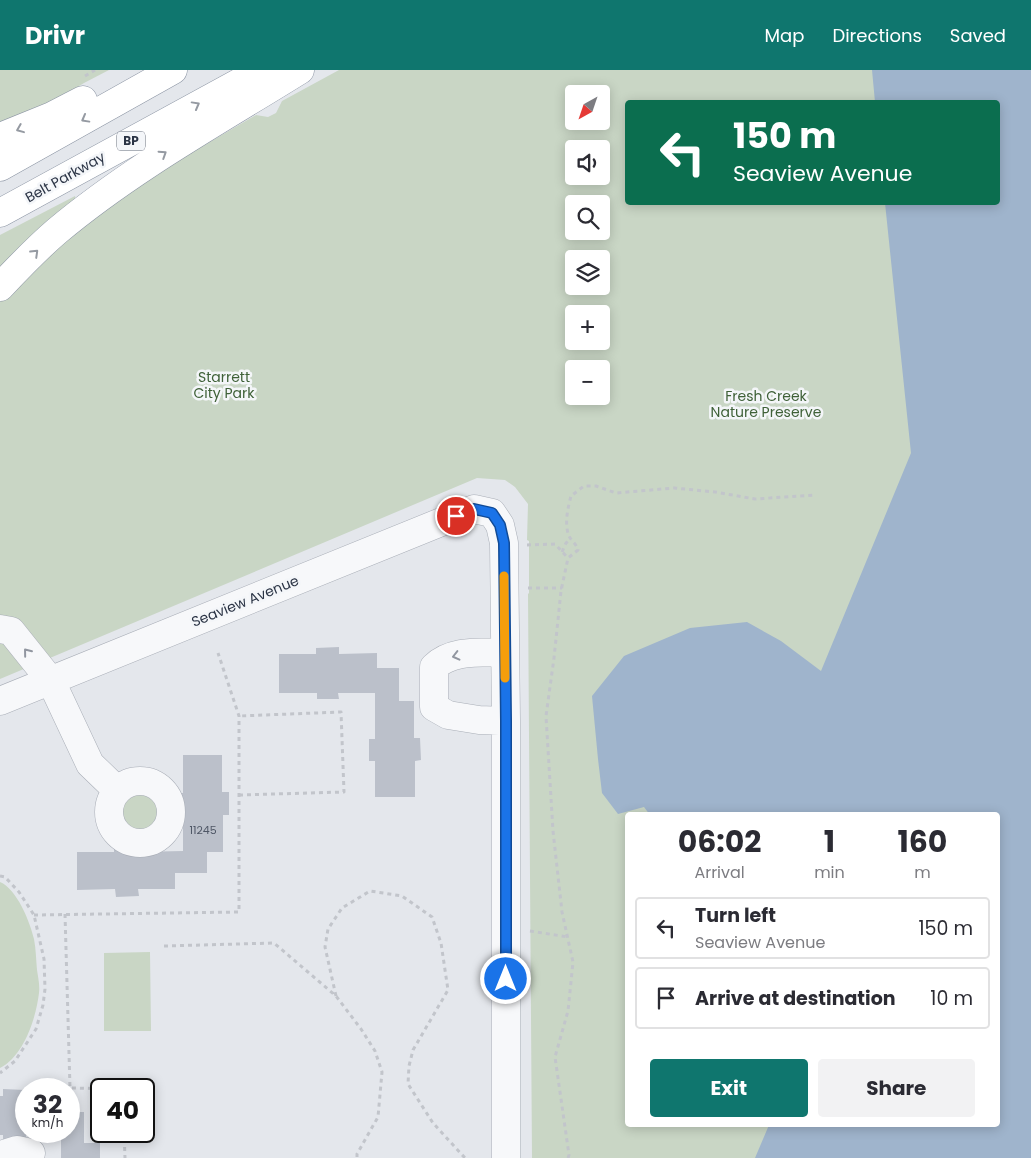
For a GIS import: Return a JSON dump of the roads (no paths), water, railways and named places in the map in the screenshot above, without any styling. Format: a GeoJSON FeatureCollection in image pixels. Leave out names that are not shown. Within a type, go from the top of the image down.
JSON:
{"type":"FeatureCollection","features":[{"type":"Feature","properties":{"kind":"highway"},"geometry":{"type":"LineString","coordinates":[[0,137],[52,116],[142,70]]}},
{"type":"Feature","properties":{"kind":"highway"},"geometry":{"type":"LineString","coordinates":[[0,167],[173,70]]}},
{"type":"Feature","properties":{"kind":"highway","name":"Belt Parkway"},"geometry":{"type":"LineString","coordinates":[[0,212],[262,70]]}},
{"type":"Feature","properties":{"kind":"highway"},"geometry":{"type":"LineString","coordinates":[[0,287],[56,232],[114,188],[167,152],[300,70]]}},
{"type":"Feature","properties":{"kind":"street","name":"Seaview Avenue"},"geometry":{"type":"LineString","coordinates":[[0,701],[474,509],[492,513],[500,525],[504,543],[505,652]]}},
{"type":"Feature","properties":{"kind":"street"},"geometry":{"type":"LineString","coordinates":[[0,629],[11,631],[51,681],[90,764],[117,790]]}},
{"type":"Feature","properties":{"kind":"street"},"geometry":{"type":"LineString","coordinates":[[506,721],[479,720],[448,715],[434,707],[434,667],[440,661],[458,654],[505,652],[506,721],[506,1158]]}},
{"type":"Feature","properties":{"kind":"street"},"geometry":{"type":"LineString","coordinates":[[2,1158],[4,1154],[17,1150],[31,1153]]}},
{"type":"Feature","properties":{"kind":"water"},"geometry":{"type":"Polygon","coordinates":[[[872,70],[1031,70],[1031,1158],[755,1158],[768,1127],[1000,1127],[1000,812],[648,812],[644,807],[618,814],[602,793],[592,696],[624,656],[690,628],[747,622],[781,641],[821,671],[911,453],[885,205],[1000,205],[1000,100],[875,100],[872,70]]]}},
{"type":"Feature","properties":{"kind":"park label","name":"Starrett City Park"},"geometry":{"type":"Point","coordinates":[224,386]}},
{"type":"Feature","properties":{"kind":"park label","name":"Fresh Creek Nature Preserve"},"geometry":{"type":"Point","coordinates":[766,404]}}]}
